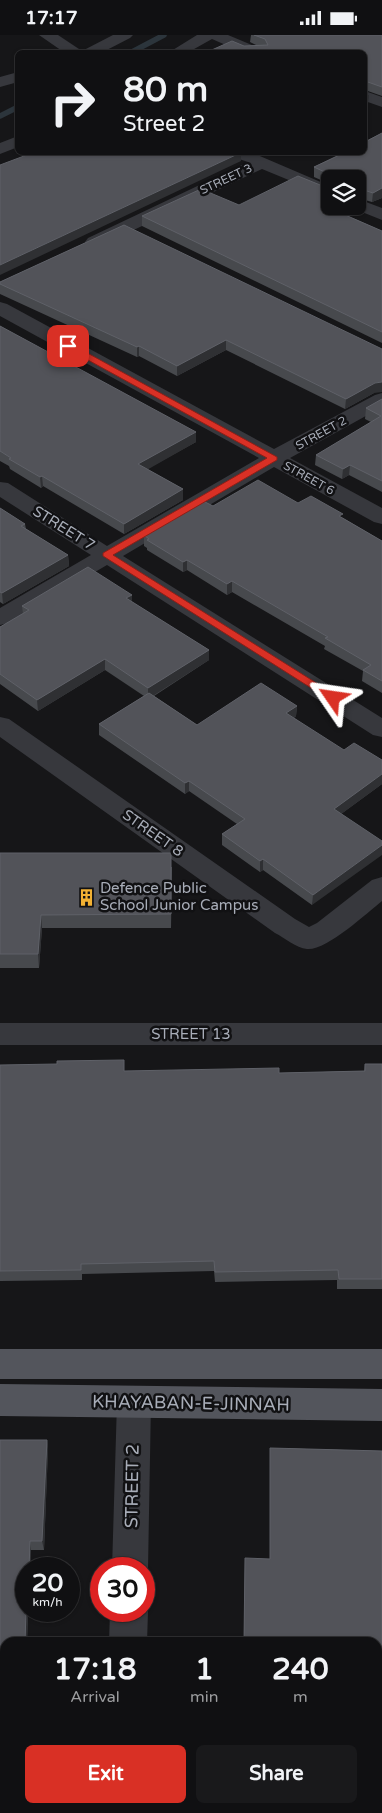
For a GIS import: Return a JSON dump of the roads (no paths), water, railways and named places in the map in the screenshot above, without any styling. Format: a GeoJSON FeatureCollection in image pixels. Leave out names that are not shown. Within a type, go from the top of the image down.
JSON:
{"type":"FeatureCollection","features":[{"type":"Feature","properties":{"kind":"main road"},"geometry":{"type":"LineString","coordinates":[[0,1364],[382,1364]]}},
{"type":"Feature","properties":{"kind":"main road","name":"KHAYABAN-E-JINNAH"},"geometry":{"type":"LineString","coordinates":[[0,1401],[382,1405]]}},
{"type":"Feature","properties":{"kind":"street"},"geometry":{"type":"LineString","coordinates":[[47,35],[71,50]]}},
{"type":"Feature","properties":{"kind":"street"},"geometry":{"type":"LineString","coordinates":[[94,50],[125,35]]}},
{"type":"Feature","properties":{"kind":"street"},"geometry":{"type":"LineString","coordinates":[[180,50],[208,35]]}},
{"type":"Feature","properties":{"kind":"street"},"geometry":{"type":"LineString","coordinates":[[216,35],[252,50]]}},
{"type":"Feature","properties":{"kind":"street"},"geometry":{"type":"LineString","coordinates":[[0,82],[15,78]]}},
{"type":"Feature","properties":{"kind":"street"},"geometry":{"type":"LineString","coordinates":[[367,97],[382,103]]}},
{"type":"Feature","properties":{"kind":"street"},"geometry":{"type":"LineString","coordinates":[[0,149],[15,142]]}},
{"type":"Feature","properties":{"kind":"street"},"geometry":{"type":"LineString","coordinates":[[244,155],[321,188]]}},
{"type":"Feature","properties":{"kind":"street","name":"STREET 3"},"geometry":{"type":"LineString","coordinates":[[81,247],[262,163]]}},
{"type":"Feature","properties":{"kind":"street"},"geometry":{"type":"LineString","coordinates":[[366,208],[382,215]]}},
{"type":"Feature","properties":{"kind":"street"},"geometry":{"type":"LineString","coordinates":[[126,227],[144,235]]}},
{"type":"Feature","properties":{"kind":"street","name":"STREET 6"},"geometry":{"type":"LineString","coordinates":[[0,308],[382,517]]}},
{"type":"Feature","properties":{"kind":"street","name":"STREET 2"},"geometry":{"type":"LineString","coordinates":[[0,617],[274,458],[382,399]]}},
{"type":"Feature","properties":{"kind":"street","name":"STREET 7"},"geometry":{"type":"LineString","coordinates":[[0,488],[382,729]]}},
{"type":"Feature","properties":{"kind":"street","name":"STREET 8"},"geometry":{"type":"LineString","coordinates":[[4,732],[285,926],[308,939],[327,930],[382,887]]}},
{"type":"Feature","properties":{"kind":"street","name":"STREET 13"},"geometry":{"type":"LineString","coordinates":[[0,1034],[382,1034]]}},
{"type":"Feature","properties":{"kind":"street","name":"STREET 2"},"geometry":{"type":"LineString","coordinates":[[130,1557],[134,1402]]}},
{"type":"Feature","properties":{"kind":"street"},"geometry":{"type":"LineString","coordinates":[[128,1637],[129,1622]]}},
{"type":"Feature","properties":{"kind":"waterway"},"geometry":{"type":"LineString","coordinates":[[136,50],[164,35]]}},
{"type":"Feature","properties":{"kind":"waterway"},"geometry":{"type":"LineString","coordinates":[[0,116],[15,108]]}},
{"type":"Feature","properties":{"kind":"place","name":"Defence Public School Junior Campus"},"geometry":{"type":"Point","coordinates":[86,897]}}]}
